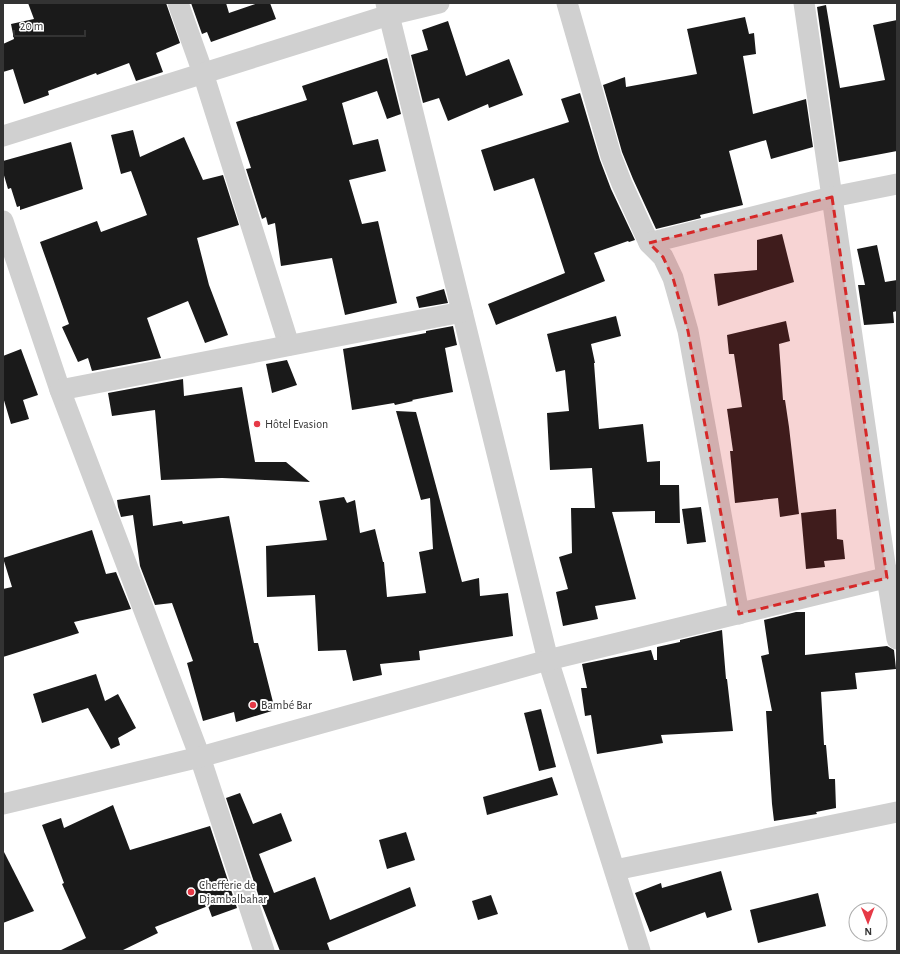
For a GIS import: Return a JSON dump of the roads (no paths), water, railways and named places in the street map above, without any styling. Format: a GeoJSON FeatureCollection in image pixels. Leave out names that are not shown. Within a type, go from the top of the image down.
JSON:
{"type":"FeatureCollection","features":[{"type":"Feature","properties":{"kind":"street"},"geometry":{"type":"LineString","coordinates":[[178,3],[204,74],[289,345]]}},
{"type":"Feature","properties":{"kind":"street"},"geometry":{"type":"LineString","coordinates":[[3,136],[204,74],[387,9],[439,3]]}},
{"type":"Feature","properties":{"kind":"street"},"geometry":{"type":"LineString","coordinates":[[567,3],[611,156],[649,243],[663,258],[673,278],[688,331],[739,614]]}},
{"type":"Feature","properties":{"kind":"street"},"geometry":{"type":"LineString","coordinates":[[804,3],[832,197],[892,576],[897,639]]}},
{"type":"Feature","properties":{"kind":"street"},"geometry":{"type":"LineString","coordinates":[[387,9],[548,660],[640,951]]}},
{"type":"Feature","properties":{"kind":"street"},"geometry":{"type":"LineString","coordinates":[[649,243],[832,197],[897,184]]}},
{"type":"Feature","properties":{"kind":"street"},"geometry":{"type":"LineString","coordinates":[[3,221],[60,390],[200,757],[264,951]]}},
{"type":"Feature","properties":{"kind":"street"},"geometry":{"type":"LineString","coordinates":[[60,390],[462,312]]}},
{"type":"Feature","properties":{"kind":"street"},"geometry":{"type":"LineString","coordinates":[[3,804],[200,757],[548,660],[892,576]]}},
{"type":"Feature","properties":{"kind":"street"},"geometry":{"type":"LineString","coordinates":[[615,870],[897,812]]}},
{"type":"Feature","properties":{"kind":"place","name":"Hôtel Evasion"},"geometry":{"type":"Point","coordinates":[257,424]}},
{"type":"Feature","properties":{"kind":"place","name":"Bambé Bar"},"geometry":{"type":"Point","coordinates":[253,705]}},
{"type":"Feature","properties":{"kind":"place","name":"Chefferie de Djambalbahar"},"geometry":{"type":"Point","coordinates":[191,892]}}]}
